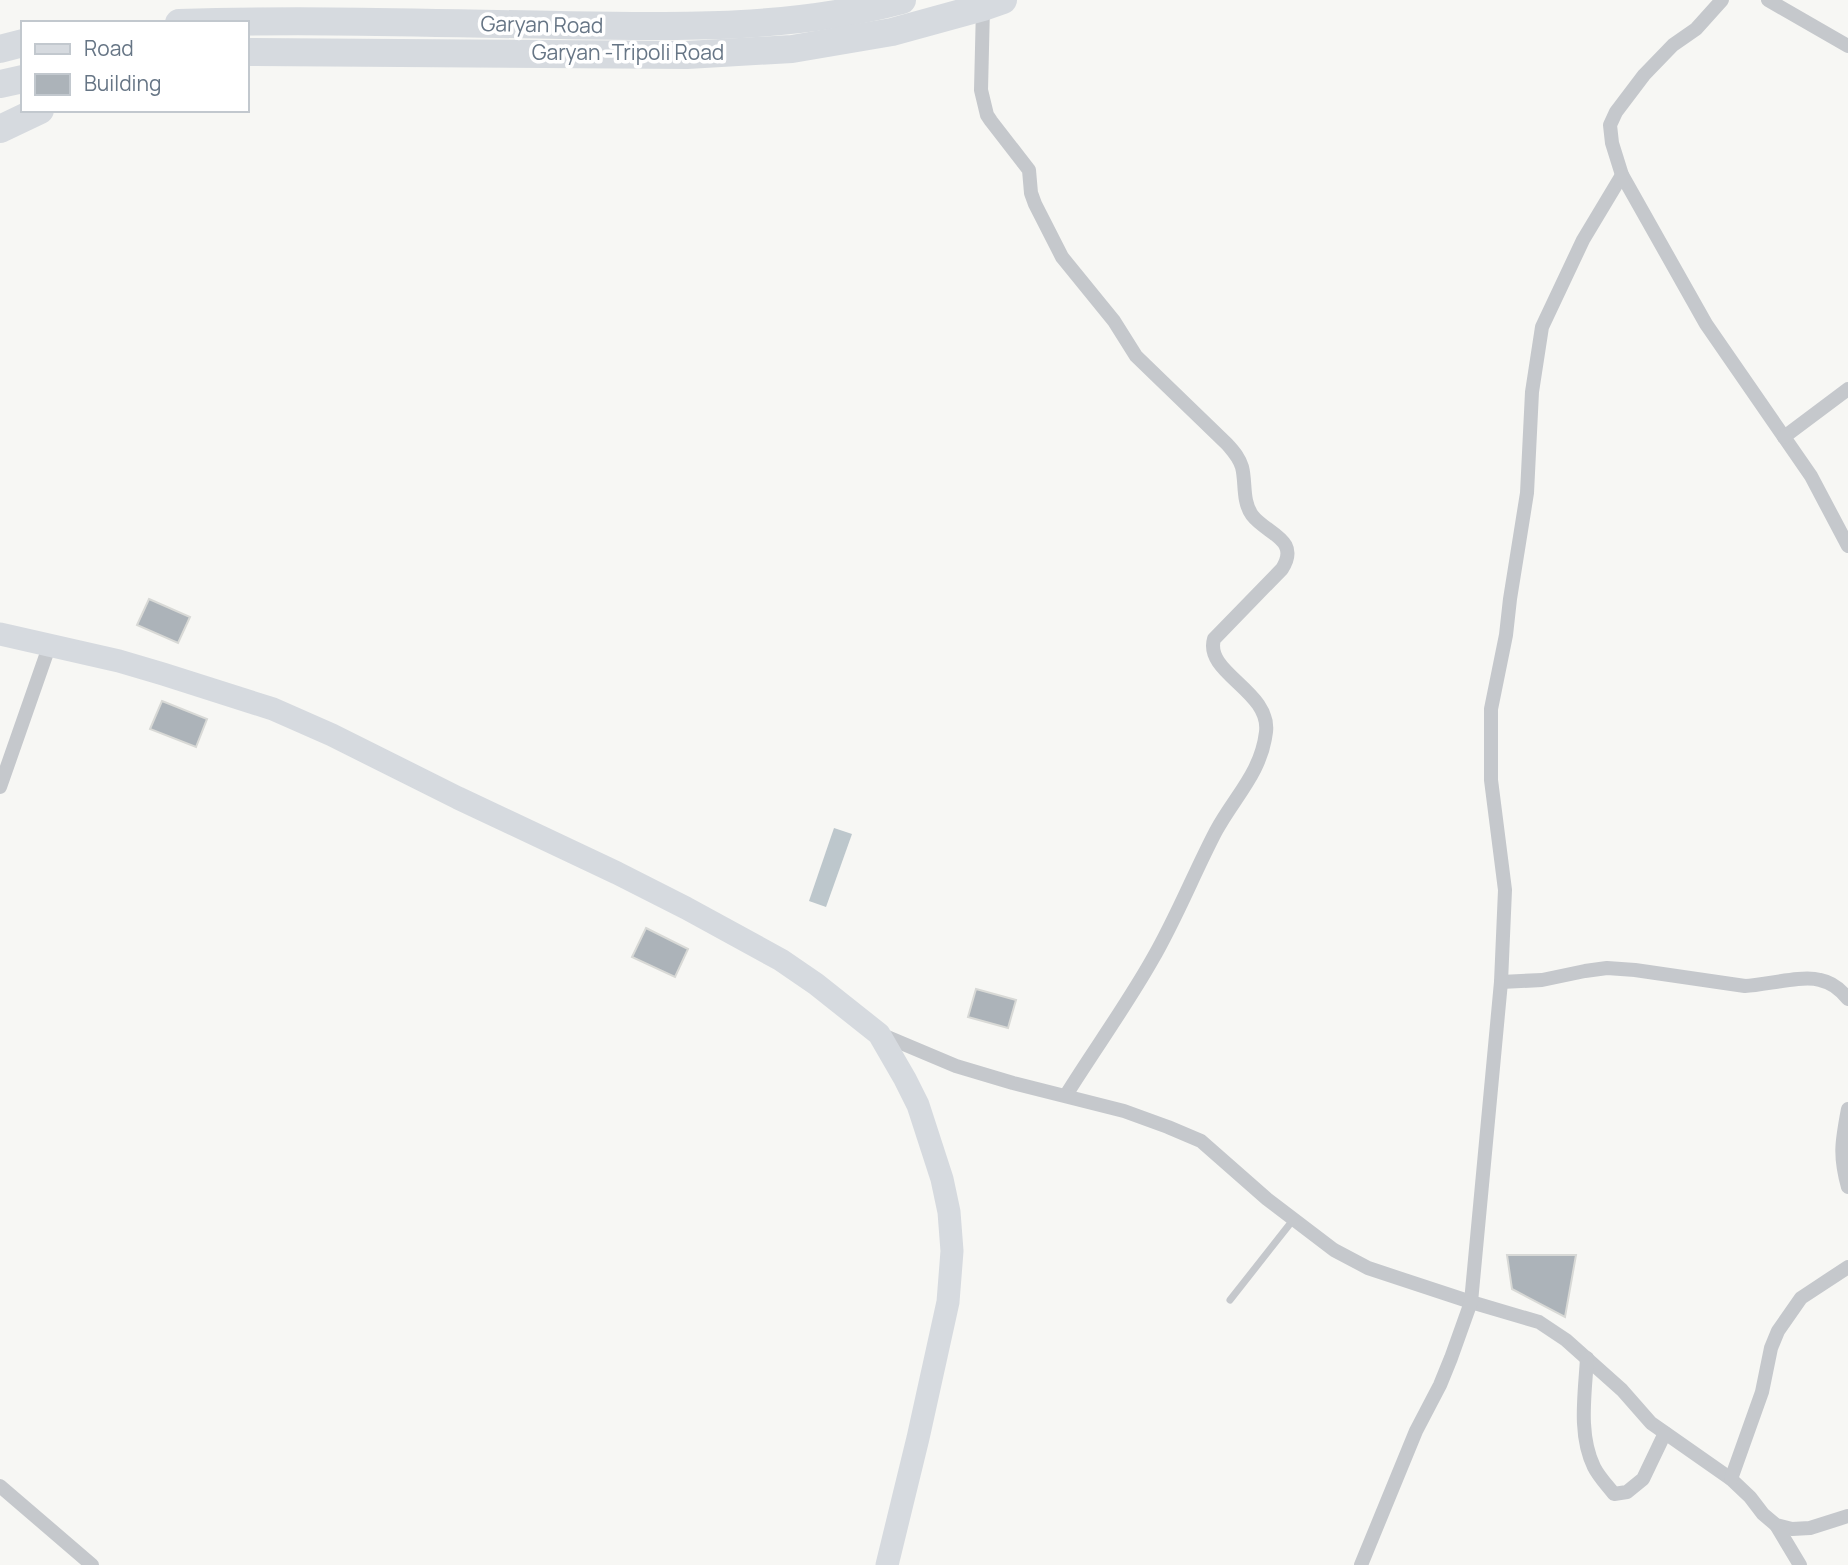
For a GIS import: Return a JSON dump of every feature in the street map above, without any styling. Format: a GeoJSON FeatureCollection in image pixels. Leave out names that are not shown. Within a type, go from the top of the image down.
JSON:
{"type":"FeatureCollection","features":[{"type":"Feature","properties":{"kind":"highway","name":"Garyan Road"},"geometry":{"type":"LineString","coordinates":[[233,21],[687,27],[788,22],[902,0]]}},
{"type":"Feature","properties":{"kind":"highway","name":"Garyan -Tripoli Road"},"geometry":{"type":"LineString","coordinates":[[248,52],[687,55],[792,49],[892,32],[993,4]]}},
{"type":"Feature","properties":{"kind":"highway"},"geometry":{"type":"LineString","coordinates":[[0,49],[21,44]]}},
{"type":"Feature","properties":{"kind":"highway"},"geometry":{"type":"LineString","coordinates":[[0,85],[21,80]]}},
{"type":"Feature","properties":{"kind":"highway"},"geometry":{"type":"LineString","coordinates":[[0,130],[36,112]]}},
{"type":"Feature","properties":{"kind":"main road"},"geometry":{"type":"LineString","coordinates":[[0,634],[163,674],[273,709],[362,749],[640,885],[781,960],[879,1034],[918,1105],[942,1179],[949,1212],[952,1251],[948,1302],[887,1565]]}},
{"type":"Feature","properties":{"kind":"street"},"geometry":{"type":"LineString","coordinates":[[1722,0],[1696,29],[1673,45],[1644,75],[1616,112],[1611,125],[1612,143],[1622,174],[1706,324],[1811,476],[1848,546]]}},
{"type":"Feature","properties":{"kind":"street"},"geometry":{"type":"LineString","coordinates":[[1768,0],[1848,46]]}},
{"type":"Feature","properties":{"kind":"street"},"geometry":{"type":"LineString","coordinates":[[993,4],[981,90],[987,115],[1029,170],[1031,192],[1056,246],[1114,321],[1136,356],[1238,457],[1249,510],[1254,518],[1287,547],[1289,555],[1282,569],[1214,639],[1212,647],[1216,659],[1259,703],[1264,713],[1266,733],[1253,776],[1217,829],[1153,960],[1066,1096]]}},
{"type":"Feature","properties":{"kind":"street"},"geometry":{"type":"LineString","coordinates":[[1361,1565],[1416,1431],[1440,1385],[1471,1302],[1501,982],[1505,890],[1491,780],[1491,709],[1506,635],[1527,494],[1532,392],[1542,327],[1583,240],[1622,174]]}},
{"type":"Feature","properties":{"kind":"street"},"geometry":{"type":"LineString","coordinates":[[1784,437],[1848,389]]}},
{"type":"Feature","properties":{"kind":"street"},"geometry":{"type":"LineString","coordinates":[[0,787],[50,645]]}},
{"type":"Feature","properties":{"kind":"street"},"geometry":{"type":"LineString","coordinates":[[1501,982],[1542,980],[1606,968],[1745,985],[1819,979],[1838,988],[1848,999]]}},
{"type":"Feature","properties":{"kind":"street"},"geometry":{"type":"LineString","coordinates":[[879,1034],[956,1066],[1124,1111],[1201,1141],[1293,1220],[1334,1250],[1367,1268],[1539,1322],[1566,1340],[1622,1390],[1651,1423],[1731,1479],[1776,1525],[1800,1565]]}},
{"type":"Feature","properties":{"kind":"street"},"geometry":{"type":"LineString","coordinates":[[1848,1110],[1842,1138],[1841,1163],[1848,1187]]}},
{"type":"Feature","properties":{"kind":"street"},"geometry":{"type":"LineString","coordinates":[[1731,1479],[1762,1392],[1777,1331],[1801,1298],[1848,1267]]}},
{"type":"Feature","properties":{"kind":"street"},"geometry":{"type":"LineString","coordinates":[[1587,1359],[1584,1426],[1586,1447],[1595,1469],[1614,1494],[1627,1492],[1643,1479],[1665,1433]]}},
{"type":"Feature","properties":{"kind":"street"},"geometry":{"type":"LineString","coordinates":[[0,1486],[92,1565]]}},
{"type":"Feature","properties":{"kind":"street"},"geometry":{"type":"LineString","coordinates":[[1776,1525],[1792,1529],[1811,1528],[1848,1516]]}},
{"type":"Feature","properties":{"kind":"lane"},"geometry":{"type":"LineString","coordinates":[[1230,1300],[1293,1220]]}},
{"type":"Feature","properties":{"kind":"shaded area"},"geometry":{"type":"Polygon","coordinates":[[[834,828],[852,834],[826,907],[809,901],[834,828]]]}},
{"type":"Feature","properties":{"kind":"building"},"geometry":{"type":"Polygon","coordinates":[[[149,599],[190,617],[178,643],[137,625],[149,599]]]}},
{"type":"Feature","properties":{"kind":"building"},"geometry":{"type":"Polygon","coordinates":[[[162,701],[207,719],[196,747],[150,729],[162,701]]]}},
{"type":"Feature","properties":{"kind":"building"},"geometry":{"type":"Polygon","coordinates":[[[646,928],[688,949],[675,977],[632,957],[646,928]]]}},
{"type":"Feature","properties":{"kind":"building"},"geometry":{"type":"Polygon","coordinates":[[[976,989],[1016,1000],[1008,1028],[968,1017],[976,989]]]}},
{"type":"Feature","properties":{"kind":"building"},"geometry":{"type":"Polygon","coordinates":[[[1507,1255],[1576,1255],[1565,1317],[1512,1289],[1507,1255]]]}}]}
